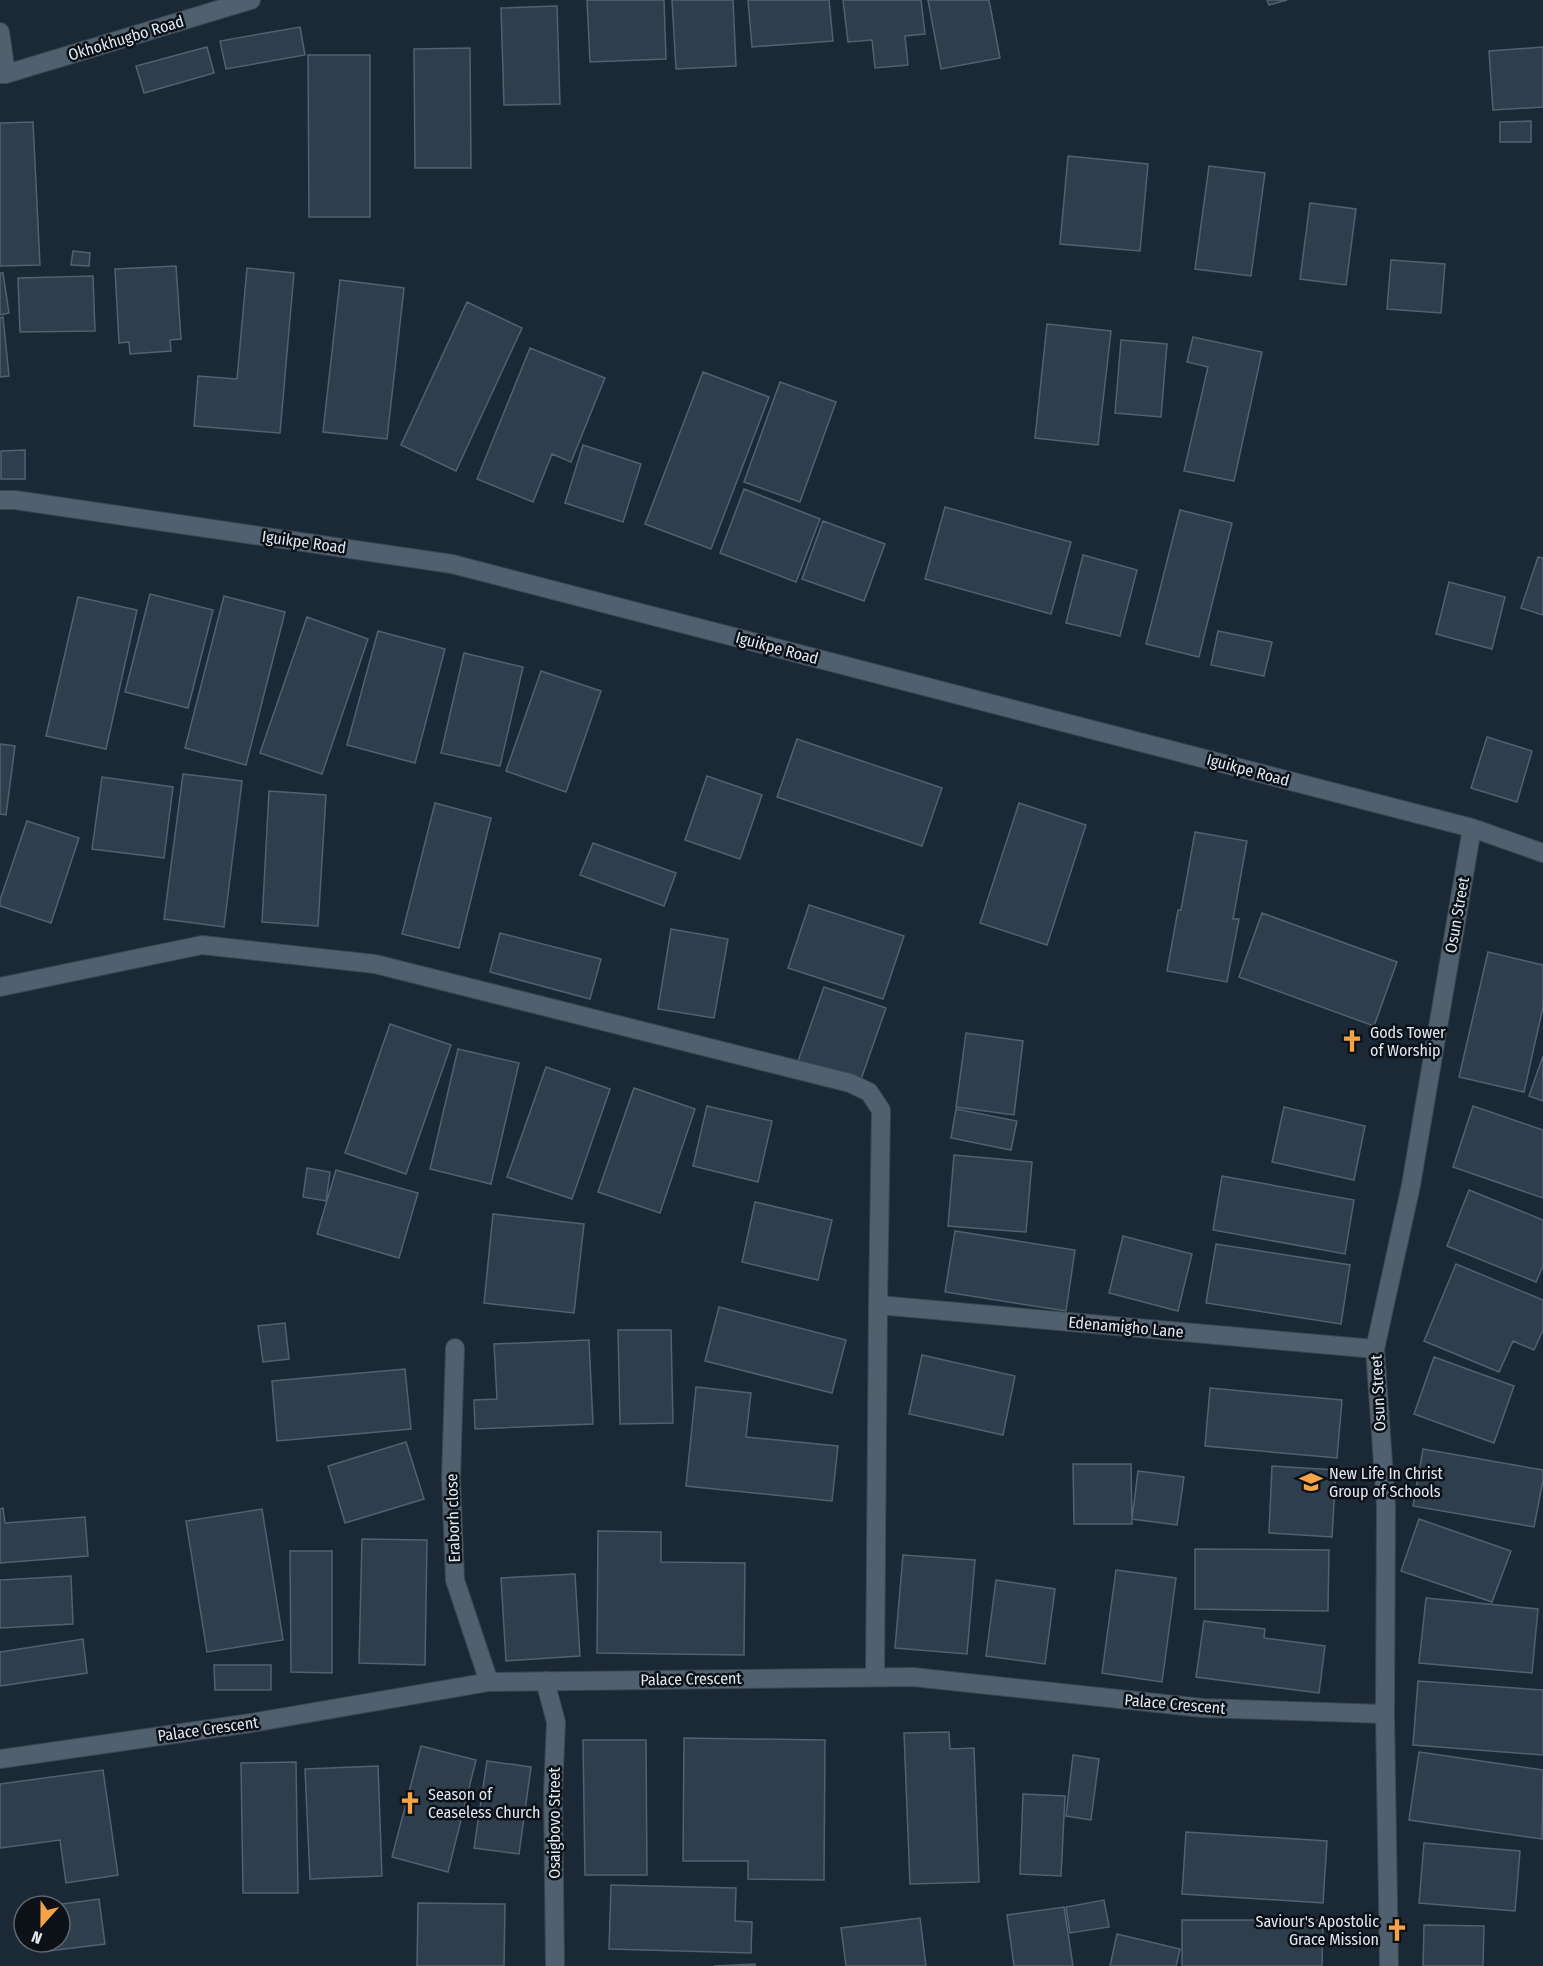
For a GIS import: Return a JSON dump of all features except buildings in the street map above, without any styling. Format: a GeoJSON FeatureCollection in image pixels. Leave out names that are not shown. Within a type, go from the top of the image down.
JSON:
{"type":"FeatureCollection","features":[{"type":"Feature","properties":{"kind":"street","name":"Okhokhugbo Road"},"geometry":{"type":"LineString","coordinates":[[3,74],[251,0]]}},
{"type":"Feature","properties":{"kind":"street"},"geometry":{"type":"LineString","coordinates":[[0,32],[3,74]]}},
{"type":"Feature","properties":{"kind":"street","name":"Iguikpe Road"},"geometry":{"type":"LineString","coordinates":[[0,500],[15,500],[452,564],[1472,828],[1543,853]]}},
{"type":"Feature","properties":{"kind":"street","name":"Osun Street"},"geometry":{"type":"LineString","coordinates":[[1389,1966],[1385,1714],[1386,1506],[1375,1349],[1411,1185],[1472,828]]}},
{"type":"Feature","properties":{"kind":"street"},"geometry":{"type":"LineString","coordinates":[[0,987],[202,945],[364,963],[850,1083],[869,1092],[881,1110],[875,1677]]}},
{"type":"Feature","properties":{"kind":"street","name":"Edenamigho Lane"},"geometry":{"type":"LineString","coordinates":[[878,1305],[1375,1349]]}},
{"type":"Feature","properties":{"kind":"street","name":"Eraborh close"},"geometry":{"type":"LineString","coordinates":[[455,1348],[451,1479],[455,1580],[489,1682]]}},
{"type":"Feature","properties":{"kind":"street","name":"Palace Crescent"},"geometry":{"type":"LineString","coordinates":[[0,1759],[251,1723],[489,1682],[913,1677],[1203,1708],[1385,1714]]}},
{"type":"Feature","properties":{"kind":"street","name":"Osaigbovo Street"},"geometry":{"type":"LineString","coordinates":[[546,1681],[556,1722],[553,1793],[555,1966]]}},
{"type":"Feature","properties":{"kind":"place","name":"Gods Tower of Worship"},"geometry":{"type":"Point","coordinates":[1352,1041]}},
{"type":"Feature","properties":{"kind":"place","name":"New Life In Christ Group of Schools"},"geometry":{"type":"Point","coordinates":[1311,1482]}},
{"type":"Feature","properties":{"kind":"place","name":"Season of Ceaseless Church"},"geometry":{"type":"Point","coordinates":[410,1803]}},
{"type":"Feature","properties":{"kind":"place","name":"Saviour's Apostolic Grace Mission"},"geometry":{"type":"Point","coordinates":[1397,1930]}}]}
